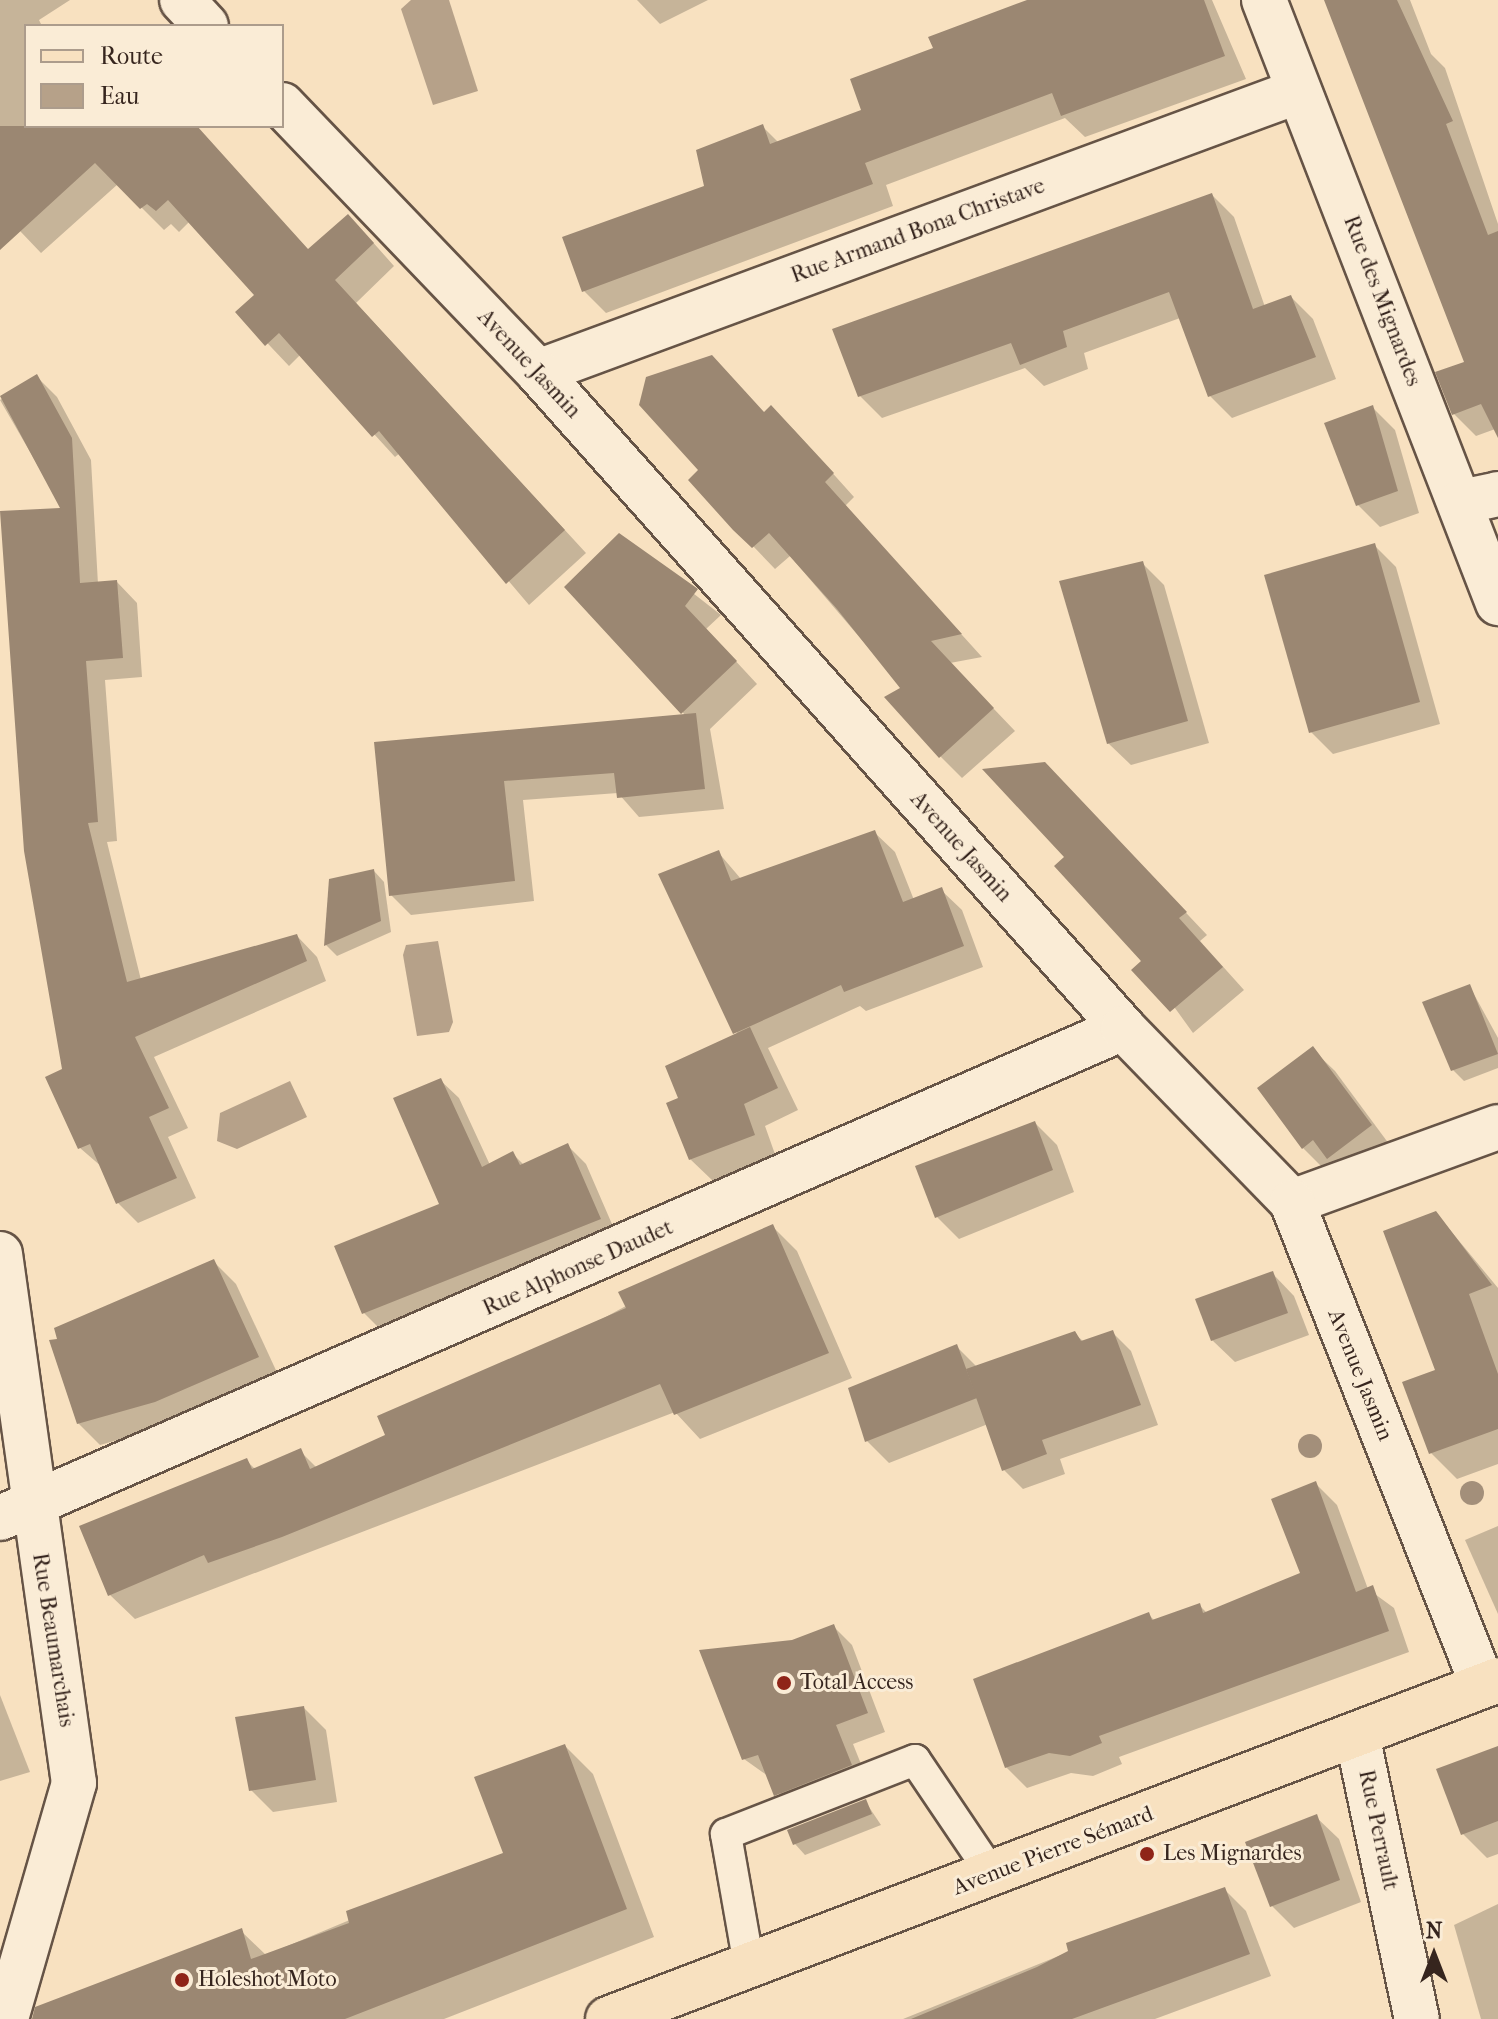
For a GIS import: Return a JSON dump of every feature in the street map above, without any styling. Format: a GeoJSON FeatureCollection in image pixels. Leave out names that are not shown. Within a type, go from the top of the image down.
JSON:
{"type":"FeatureCollection","features":[{"type":"Feature","properties":{"kind":"main road","name":"Avenue Pierre Sémard"},"geometry":{"type":"LineString","coordinates":[[608,2019],[1490,1683]]}},
{"type":"Feature","properties":{"kind":"street"},"geometry":{"type":"LineString","coordinates":[[182,0],[204,24]]}},
{"type":"Feature","properties":{"kind":"street","name":"Rue des Mignardes"},"geometry":{"type":"LineString","coordinates":[[1264,0],[1299,91],[1479,498],[1498,603]]}},
{"type":"Feature","properties":{"kind":"street","name":"Rue Armand Bona Christave"},"geometry":{"type":"LineString","coordinates":[[538,372],[1299,91]]}},
{"type":"Feature","properties":{"kind":"street","name":"Avenue Jasmin"},"geometry":{"type":"LineString","coordinates":[[284,107],[538,372],[1123,1028],[1292,1202],[1490,1683]]}},
{"type":"Feature","properties":{"kind":"street","name":"Rue Alphonse Daudet"},"geometry":{"type":"LineString","coordinates":[[16,1513],[1123,1028]]}},
{"type":"Feature","properties":{"kind":"street"},"geometry":{"type":"LineString","coordinates":[[1292,1202],[1498,1127]]}},
{"type":"Feature","properties":{"kind":"street","name":"Rue Beaumarchais"},"geometry":{"type":"LineString","coordinates":[[0,1254],[16,1513],[74,1783],[6,2019]]}},
{"type":"Feature","properties":{"kind":"street","name":"Rue Perrault"},"geometry":{"type":"LineString","coordinates":[[1357,1735],[1417,2019]]}},
{"type":"Feature","properties":{"kind":"lane"},"geometry":{"type":"LineString","coordinates":[[749,1965],[726,1834],[915,1760],[992,1874]]}},
{"type":"Feature","properties":{"kind":"water"},"geometry":{"type":"Polygon","coordinates":[[[411,0],[449,0],[478,91],[433,105],[401,9],[411,0]]]}},
{"type":"Feature","properties":{"kind":"water"},"geometry":{"type":"Polygon","coordinates":[[[438,941],[453,1022],[449,1032],[417,1036],[403,955],[406,945],[438,941]]]}},
{"type":"Feature","properties":{"kind":"water"},"geometry":{"type":"Polygon","coordinates":[[[290,1081],[307,1117],[237,1149],[217,1141],[220,1113],[290,1081]]]}},
{"type":"Feature","properties":{"kind":"building"},"geometry":{"type":"Polygon","coordinates":[[[1027,0],[1204,0],[1225,56],[1061,116],[1052,93],[865,163],[873,184],[582,292],[562,237],[704,186],[696,150],[763,124],[770,144],[861,110],[850,79],[933,48],[928,37],[1027,0]]]}},
{"type":"Feature","properties":{"kind":"building"},"geometry":{"type":"Polygon","coordinates":[[[1324,0],[1397,0],[1453,121],[1446,124],[1488,235],[1498,231],[1498,438],[1481,404],[1452,415],[1435,372],[1464,362],[1324,0]]]}},
{"type":"Feature","properties":{"kind":"building"},"geometry":{"type":"Polygon","coordinates":[[[0,126],[199,128],[308,249],[348,214],[374,243],[335,280],[565,530],[506,584],[379,431],[372,437],[279,333],[265,346],[235,312],[254,295],[168,200],[156,211],[147,204],[140,209],[95,163],[0,250],[0,126]]]}},
{"type":"Feature","properties":{"kind":"building"},"geometry":{"type":"Polygon","coordinates":[[[1212,193],[1253,309],[1291,295],[1316,357],[1208,397],[1169,292],[1063,331],[1067,347],[1020,365],[1011,343],[858,397],[832,329],[1212,193]]]}},
{"type":"Feature","properties":{"kind":"building"},"geometry":{"type":"Polygon","coordinates":[[[712,355],[764,412],[771,405],[834,473],[825,482],[962,634],[931,641],[994,708],[939,758],[884,697],[900,688],[837,609],[769,533],[752,548],[733,530],[688,480],[698,470],[639,405],[646,377],[712,355]]]}},
{"type":"Feature","properties":{"kind":"building"},"geometry":{"type":"Polygon","coordinates":[[[37,374],[72,438],[80,583],[117,580],[123,658],[86,661],[98,822],[88,823],[127,982],[297,934],[307,961],[135,1037],[169,1108],[149,1117],[177,1178],[116,1204],[90,1144],[78,1149],[45,1077],[62,1069],[24,851],[0,511],[60,508],[0,396],[37,374]]]}},
{"type":"Feature","properties":{"kind":"building"},"geometry":{"type":"Polygon","coordinates":[[[1373,405],[1398,491],[1356,506],[1324,423],[1373,405]]]}},
{"type":"Feature","properties":{"kind":"building"},"geometry":{"type":"Polygon","coordinates":[[[619,533],[698,589],[685,606],[737,661],[681,714],[564,587],[619,533]]]}},
{"type":"Feature","properties":{"kind":"building"},"geometry":{"type":"Polygon","coordinates":[[[1375,543],[1420,702],[1309,733],[1264,575],[1375,543]]]}},
{"type":"Feature","properties":{"kind":"building"},"geometry":{"type":"Polygon","coordinates":[[[1143,561],[1188,721],[1107,744],[1059,581],[1143,561]]]}},
{"type":"Feature","properties":{"kind":"building"},"geometry":{"type":"Polygon","coordinates":[[[696,713],[705,789],[617,798],[614,773],[504,781],[515,881],[389,896],[374,742],[696,713]]]}},
{"type":"Feature","properties":{"kind":"building"},"geometry":{"type":"Polygon","coordinates":[[[1045,762],[1187,912],[1179,918],[1223,967],[1170,1012],[1131,970],[1141,961],[1054,866],[1064,857],[982,769],[1045,762]]]}},
{"type":"Feature","properties":{"kind":"building"},"geometry":{"type":"Polygon","coordinates":[[[875,830],[903,902],[942,887],[964,946],[844,992],[841,985],[733,1034],[658,874],[719,850],[731,881],[875,830]]]}},
{"type":"Feature","properties":{"kind":"building"},"geometry":{"type":"Polygon","coordinates":[[[374,869],[381,921],[324,946],[329,879],[374,869]]]}},
{"type":"Feature","properties":{"kind":"building"},"geometry":{"type":"Polygon","coordinates":[[[1470,984],[1498,1054],[1451,1071],[1422,1002],[1470,984]]]}},
{"type":"Feature","properties":{"kind":"building"},"geometry":{"type":"Polygon","coordinates":[[[750,1027],[778,1088],[744,1104],[755,1135],[689,1160],[666,1103],[678,1098],[665,1066],[750,1027]]]}},
{"type":"Feature","properties":{"kind":"building"},"geometry":{"type":"Polygon","coordinates":[[[1313,1046],[1372,1125],[1327,1159],[1313,1140],[1302,1149],[1257,1088],[1313,1046]]]}},
{"type":"Feature","properties":{"kind":"building"},"geometry":{"type":"Polygon","coordinates":[[[441,1078],[482,1167],[513,1151],[520,1165],[568,1143],[601,1219],[362,1314],[334,1246],[439,1204],[393,1098],[441,1078]]]}},
{"type":"Feature","properties":{"kind":"building"},"geometry":{"type":"Polygon","coordinates":[[[1035,1121],[1053,1170],[935,1218],[915,1166],[1035,1121]]]}},
{"type":"Feature","properties":{"kind":"building"},"geometry":{"type":"Polygon","coordinates":[[[1436,1211],[1492,1285],[1469,1294],[1498,1374],[1498,1429],[1429,1454],[1402,1382],[1435,1370],[1383,1231],[1436,1211]]]}},
{"type":"Feature","properties":{"kind":"building"},"geometry":{"type":"Polygon","coordinates":[[[773,1224],[829,1353],[674,1415],[660,1384],[282,1537],[208,1563],[204,1555],[108,1596],[79,1526],[247,1458],[252,1469],[301,1448],[310,1469],[385,1435],[377,1416],[626,1308],[618,1292],[773,1224]]]}},
{"type":"Feature","properties":{"kind":"building"},"geometry":{"type":"Polygon","coordinates":[[[214,1259],[259,1357],[155,1402],[77,1424],[49,1340],[57,1339],[54,1328],[214,1259]]]}},
{"type":"Feature","properties":{"kind":"building"},"geometry":{"type":"Polygon","coordinates":[[[1273,1271],[1288,1313],[1211,1341],[1195,1299],[1273,1271]]]}},
{"type":"Feature","properties":{"kind":"building"},"geometry":{"type":"Polygon","coordinates":[[[1113,1330],[1141,1405],[1042,1440],[1047,1454],[1002,1471],[966,1369],[1075,1331],[1081,1341],[1113,1330]]]}},
{"type":"Feature","properties":{"kind":"building"},"geometry":{"type":"Polygon","coordinates":[[[957,1344],[977,1398],[865,1442],[848,1388],[957,1344]]]}},
{"type":"Feature","properties":{"kind":"building"},"geometry":{"type":"Polygon","coordinates":[[[1316,1481],[1356,1592],[1373,1585],[1389,1631],[1099,1736],[1102,1743],[1070,1756],[1049,1753],[1005,1768],[973,1679],[1149,1612],[1152,1620],[1200,1603],[1203,1613],[1300,1573],[1271,1499],[1316,1481]]]}},
{"type":"Feature","properties":{"kind":"building","name":"Total Access"},"geometry":{"type":"Polygon","coordinates":[[[834,1624],[868,1713],[836,1725],[852,1765],[774,1796],[758,1755],[742,1760],[699,1650],[792,1640],[834,1624]]]}},
{"type":"Feature","properties":{"kind":"building"},"geometry":{"type":"Polygon","coordinates":[[[304,1706],[316,1780],[249,1791],[235,1717],[304,1706]]]}},
{"type":"Feature","properties":{"kind":"building"},"geometry":{"type":"Polygon","coordinates":[[[565,1744],[627,1909],[345,2019],[32,2019],[35,2007],[242,1928],[251,1959],[349,1923],[346,1911],[503,1853],[474,1777],[565,1744]]]}},
{"type":"Feature","properties":{"kind":"building"},"geometry":{"type":"Polygon","coordinates":[[[1498,1746],[1498,1821],[1461,1835],[1436,1769],[1498,1746]]]}},
{"type":"Feature","properties":{"kind":"building"},"geometry":{"type":"Polygon","coordinates":[[[866,1799],[872,1814],[793,1845],[787,1830],[866,1799]]]}},
{"type":"Feature","properties":{"kind":"building"},"geometry":{"type":"Polygon","coordinates":[[[1317,1814],[1340,1880],[1270,1907],[1245,1842],[1317,1814]]]}},
{"type":"Feature","properties":{"kind":"building"},"geometry":{"type":"Polygon","coordinates":[[[1225,1887],[1250,1954],[1072,2019],[911,2019],[1037,1967],[1068,1951],[1066,1943],[1225,1887]]]}},
{"type":"Feature","properties":{"kind":"place","name":"Total Access"},"geometry":{"type":"Point","coordinates":[784,1683]}},
{"type":"Feature","properties":{"kind":"place","name":"Les Mignardes"},"geometry":{"type":"Point","coordinates":[1147,1854]}},
{"type":"Feature","properties":{"kind":"place","name":"Holeshot Moto"},"geometry":{"type":"Point","coordinates":[182,1980]}}]}
